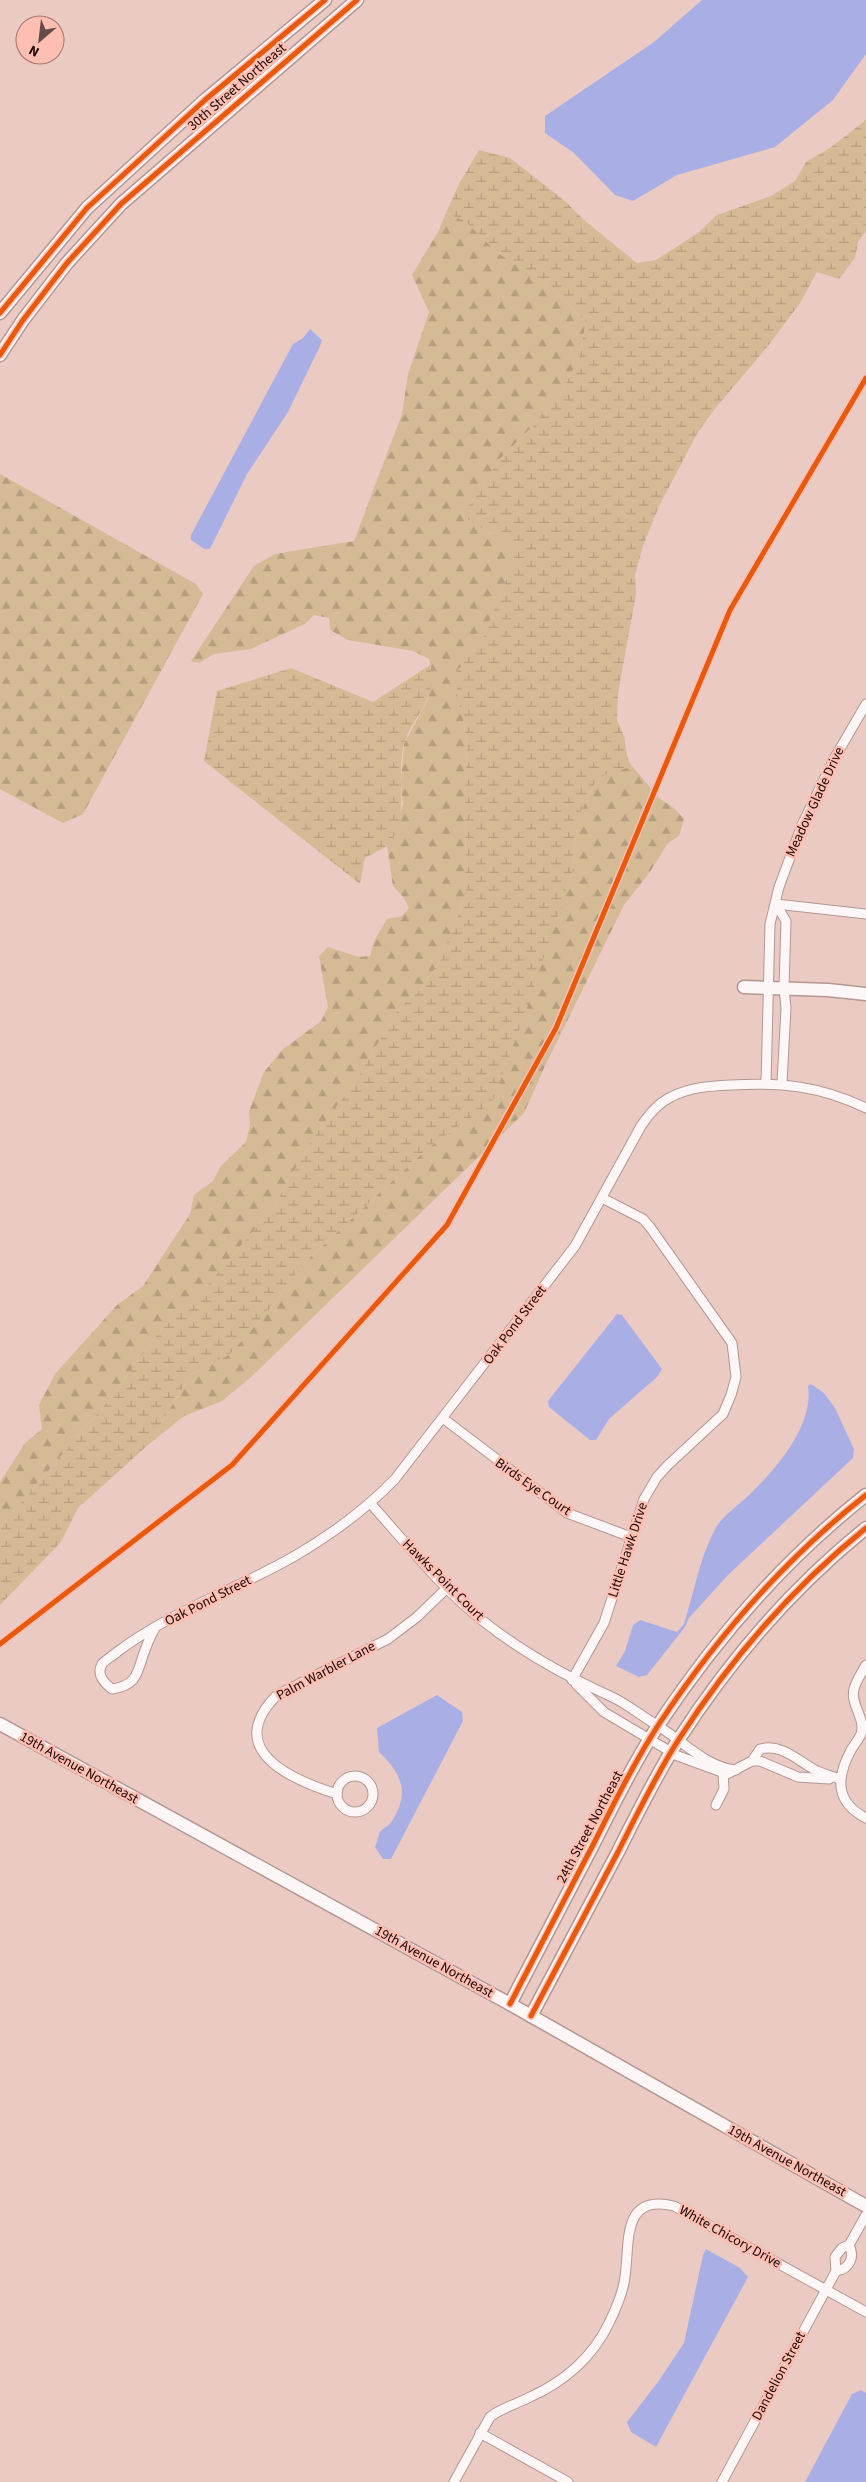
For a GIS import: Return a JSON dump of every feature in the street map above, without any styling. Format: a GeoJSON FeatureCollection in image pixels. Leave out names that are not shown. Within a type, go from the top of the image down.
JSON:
{"type":"FeatureCollection","features":[{"type":"Feature","properties":{"kind":"street","name":"30th Street Northeast"},"geometry":{"type":"LineString","coordinates":[[0,313],[87,208],[205,100],[325,0]]}},
{"type":"Feature","properties":{"kind":"street","name":"30th Street Northeast"},"geometry":{"type":"LineString","coordinates":[[0,355],[23,320],[67,262],[121,204],[357,0]]}},
{"type":"Feature","properties":{"kind":"street","name":"Meadow Glade Drive"},"geometry":{"type":"LineString","coordinates":[[766,1083],[770,924],[779,887],[802,825],[834,759],[866,704]]}},
{"type":"Feature","properties":{"kind":"street"},"geometry":{"type":"LineString","coordinates":[[776,904],[866,914]]}},
{"type":"Feature","properties":{"kind":"street"},"geometry":{"type":"LineString","coordinates":[[776,904],[786,921],[784,988],[786,1008],[782,1083]]}},
{"type":"Feature","properties":{"kind":"street"},"geometry":{"type":"LineString","coordinates":[[744,987],[866,994]]}},
{"type":"Feature","properties":{"kind":"street","name":"Oak Pond Street"},"geometry":{"type":"LineString","coordinates":[[155,1628],[144,1652],[141,1668],[134,1679],[126,1687],[112,1689],[103,1683],[100,1674],[102,1663],[155,1628],[317,1543],[371,1504],[396,1480],[575,1246],[641,1126],[652,1110],[670,1097],[693,1088],[766,1083],[782,1083],[822,1091],[866,1108]]}},
{"type":"Feature","properties":{"kind":"street","name":"Little Hawk Drive"},"geometry":{"type":"LineString","coordinates":[[572,1680],[604,1624],[644,1500],[657,1478],[723,1414],[734,1386],[735,1360],[732,1343],[722,1325],[643,1219],[602,1198]]}},
{"type":"Feature","properties":{"kind":"street","name":"Birds Eye Court"},"geometry":{"type":"LineString","coordinates":[[444,1419],[567,1513],[631,1537]]}},
{"type":"Feature","properties":{"kind":"street","name":"24th Street Northeast"},"geometry":{"type":"LineString","coordinates":[[510,2004],[612,1806],[658,1726],[690,1679],[754,1600],[830,1524],[866,1495]]}},
{"type":"Feature","properties":{"kind":"street","name":"Hawks Point Court"},"geometry":{"type":"LineString","coordinates":[[371,1504],[447,1588],[482,1620],[512,1643],[572,1680],[610,1696],[709,1760],[726,1768],[736,1770]]}},
{"type":"Feature","properties":{"kind":"street"},"geometry":{"type":"LineString","coordinates":[[531,2016],[679,1739],[721,1678],[768,1621],[811,1577],[866,1528]]}},
{"type":"Feature","properties":{"kind":"street","name":"Palm Warbler Lane"},"geometry":{"type":"LineString","coordinates":[[337,1794],[306,1785],[274,1766],[262,1753],[256,1734],[258,1720],[264,1708],[277,1695],[388,1639],[417,1618],[447,1588]]}},
{"type":"Feature","properties":{"kind":"street"},"geometry":{"type":"LineString","coordinates":[[866,1665],[853,1690],[854,1704],[861,1720],[861,1733],[850,1751],[839,1779],[840,1788],[848,1803],[858,1814],[866,1818]]}},
{"type":"Feature","properties":{"kind":"street","name":"Hawks Point Court"},"geometry":{"type":"LineString","coordinates":[[572,1680],[604,1712],[671,1753],[723,1773]]}},
{"type":"Feature","properties":{"kind":"street","name":"19th Avenue Northeast"},"geometry":{"type":"LineString","coordinates":[[0,1724],[510,2004],[866,2206]]}},
{"type":"Feature","properties":{"kind":"street"},"geometry":{"type":"LineString","coordinates":[[716,1806],[724,1789],[723,1773],[736,1770],[752,1761],[760,1749],[774,1749],[796,1756],[817,1771],[839,1779]]}},
{"type":"Feature","properties":{"kind":"street"},"geometry":{"type":"LineString","coordinates":[[752,1761],[765,1763],[806,1779],[839,1779]]}},
{"type":"Feature","properties":{"kind":"street"},"geometry":{"type":"LineString","coordinates":[[358,1777],[368,1782],[373,1793],[370,1804],[366,1809],[355,1812],[344,1809],[338,1800],[337,1794],[341,1783],[346,1779],[358,1777]]}},
{"type":"Feature","properties":{"kind":"street","name":"White Chicory Drive"},"geometry":{"type":"LineString","coordinates":[[454,2482],[490,2417],[496,2412],[537,2394],[563,2378],[585,2360],[598,2342],[609,2324],[625,2279],[628,2230],[638,2212],[647,2205],[655,2203],[674,2206],[866,2312]]}},
{"type":"Feature","properties":{"kind":"street","name":"Dandelion Street"},"geometry":{"type":"LineString","coordinates":[[722,2482],[836,2271],[835,2257],[842,2248],[849,2245],[866,2215]]}},
{"type":"Feature","properties":{"kind":"street","name":"Dandelion Street"},"geometry":{"type":"LineString","coordinates":[[836,2271],[847,2266],[852,2260],[853,2252],[849,2245]]}},
{"type":"Feature","properties":{"kind":"street"},"geometry":{"type":"LineString","coordinates":[[480,2433],[568,2482]]}},
{"type":"Feature","properties":{"kind":"green space"},"geometry":{"type":"Polygon","coordinates":[[[866,120],[866,231],[858,242],[855,258],[839,279],[817,272],[800,303],[768,346],[713,411],[697,434],[659,506],[643,546],[635,575],[636,594],[618,693],[617,720],[624,736],[628,760],[632,766],[598,778],[578,817],[572,872],[526,1011],[492,1103],[428,1148],[305,1262],[273,1305],[230,1354],[190,1375],[148,1445],[78,1508],[61,1542],[0,1605],[0,1527],[109,1400],[159,1332],[209,1283],[273,1208],[313,1138],[355,1082],[399,1008],[420,990],[439,963],[466,895],[465,798],[467,744],[462,710],[457,702],[457,671],[482,641],[514,560],[511,546],[462,516],[500,459],[556,403],[579,358],[586,322],[551,286],[498,253],[465,221],[446,213],[459,184],[479,150],[510,158],[565,201],[585,221],[637,263],[656,260],[699,232],[717,215],[771,196],[795,181],[806,162],[830,148],[866,120]]]}},
{"type":"Feature","properties":{"kind":"green space"},"geometry":{"type":"Polygon","coordinates":[[[446,213],[465,221],[498,253],[551,286],[586,322],[579,358],[556,403],[500,459],[462,516],[511,546],[514,560],[482,641],[457,671],[457,702],[462,710],[467,744],[465,798],[466,895],[439,963],[420,990],[399,1008],[355,1082],[313,1138],[273,1208],[209,1283],[159,1332],[109,1400],[0,1527],[0,1482],[25,1443],[42,1429],[39,1405],[55,1374],[117,1305],[143,1286],[190,1214],[194,1195],[213,1181],[220,1167],[246,1142],[250,1125],[249,1111],[264,1072],[282,1050],[321,1021],[328,1007],[319,956],[328,947],[359,957],[370,956],[374,941],[387,919],[402,916],[409,908],[404,898],[393,886],[387,846],[396,829],[403,804],[401,783],[404,744],[428,699],[431,668],[429,659],[413,651],[348,640],[330,630],[329,618],[314,615],[305,624],[251,649],[214,654],[199,663],[191,661],[254,566],[275,554],[354,541],[402,414],[408,374],[429,312],[412,275],[438,232],[446,213]]]}},
{"type":"Feature","properties":{"kind":"green space"},"geometry":{"type":"Polygon","coordinates":[[[0,474],[196,584],[203,594],[83,814],[63,823],[0,789],[0,474]]]}},
{"type":"Feature","properties":{"kind":"green space"},"geometry":{"type":"Polygon","coordinates":[[[430,665],[431,678],[427,699],[404,744],[401,769],[401,813],[398,826],[393,838],[385,847],[365,858],[360,884],[204,761],[217,691],[291,668],[373,702],[430,665]]]}},
{"type":"Feature","properties":{"kind":"green space"},"geometry":{"type":"Polygon","coordinates":[[[632,766],[659,798],[675,809],[684,819],[679,836],[668,843],[650,872],[624,905],[524,1113],[250,1378],[222,1401],[184,1416],[148,1445],[190,1375],[230,1354],[273,1305],[305,1262],[428,1148],[492,1103],[572,872],[578,817],[598,778],[632,766]]]}},
{"type":"Feature","properties":{"kind":"water"},"geometry":{"type":"Polygon","coordinates":[[[702,0],[866,0],[866,54],[833,100],[775,147],[677,175],[633,201],[615,195],[574,153],[545,133],[545,116],[654,42],[702,0]]]}},
{"type":"Feature","properties":{"kind":"water"},"geometry":{"type":"Polygon","coordinates":[[[310,329],[322,340],[320,346],[288,412],[247,474],[210,549],[204,549],[191,540],[191,535],[293,344],[303,338],[310,329]]]}},
{"type":"Feature","properties":{"kind":"water"},"geometry":{"type":"Polygon","coordinates":[[[617,1314],[622,1315],[662,1369],[657,1377],[609,1419],[596,1440],[590,1440],[549,1407],[548,1401],[617,1314]]]}},
{"type":"Feature","properties":{"kind":"water"},"geometry":{"type":"Polygon","coordinates":[[[811,1384],[824,1393],[835,1408],[854,1449],[853,1458],[728,1575],[689,1618],[685,1627],[647,1675],[639,1677],[616,1666],[625,1651],[633,1625],[640,1620],[677,1632],[684,1624],[711,1537],[721,1521],[760,1484],[791,1445],[805,1416],[808,1386],[811,1384]]]}},
{"type":"Feature","properties":{"kind":"water"},"geometry":{"type":"Polygon","coordinates":[[[437,1695],[462,1712],[463,1721],[391,1859],[383,1859],[375,1847],[380,1832],[391,1823],[398,1811],[402,1793],[398,1776],[379,1752],[377,1728],[437,1695]]]}},
{"type":"Feature","properties":{"kind":"water"},"geometry":{"type":"Polygon","coordinates":[[[706,2249],[740,2268],[748,2277],[656,2447],[631,2432],[627,2422],[658,2382],[684,2343],[703,2255],[706,2249]]]}},
{"type":"Feature","properties":{"kind":"water"},"geometry":{"type":"Polygon","coordinates":[[[861,2390],[866,2393],[866,2482],[805,2482],[852,2394],[861,2390]]]}},
{"type":"Feature","properties":{"kind":"cycle path"},"geometry":{"type":"LineString","coordinates":[[0,313],[87,208],[205,100],[325,0]]}},
{"type":"Feature","properties":{"kind":"cycle path"},"geometry":{"type":"LineString","coordinates":[[0,355],[23,320],[67,263],[121,204],[357,0]]}},
{"type":"Feature","properties":{"kind":"cycle path"},"geometry":{"type":"LineString","coordinates":[[0,1644],[232,1465],[447,1225],[556,1028],[730,610],[866,378]]}},
{"type":"Feature","properties":{"kind":"cycle path"},"geometry":{"type":"LineString","coordinates":[[510,2004],[633,1767],[681,1692],[728,1631],[780,1573],[836,1520],[866,1495]]}},
{"type":"Feature","properties":{"kind":"cycle path"},"geometry":{"type":"LineString","coordinates":[[531,2016],[679,1739],[719,1681],[764,1626],[813,1575],[866,1528]]}}]}
